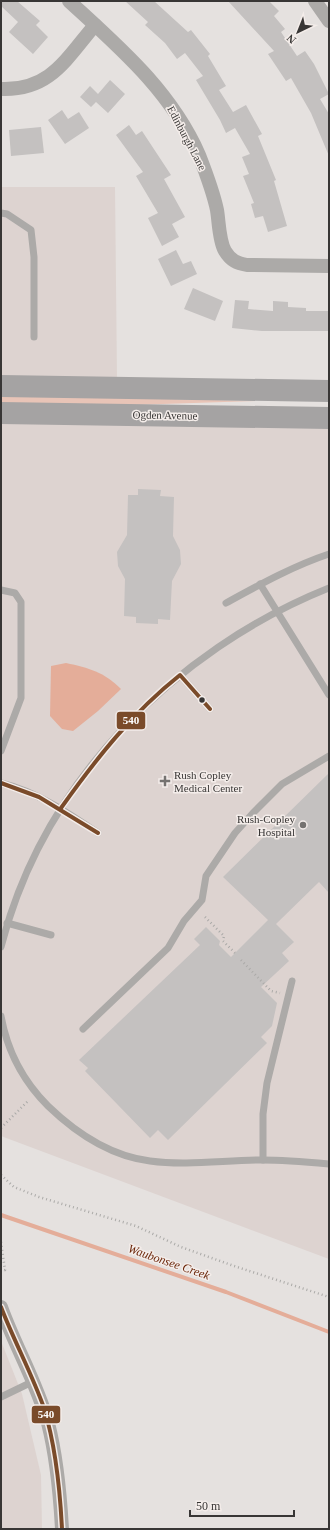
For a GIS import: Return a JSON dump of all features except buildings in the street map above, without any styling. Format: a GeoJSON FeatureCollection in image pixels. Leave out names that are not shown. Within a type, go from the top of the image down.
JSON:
{"type":"FeatureCollection","features":[{"type":"Feature","properties":{"kind":"main road"},"geometry":{"type":"LineString","coordinates":[[1,386],[329,391]]}},
{"type":"Feature","properties":{"kind":"main road","name":"Ogden Avenue"},"geometry":{"type":"LineString","coordinates":[[1,413],[329,418]]}},
{"type":"Feature","properties":{"kind":"street","name":"Edinburgh Lane"},"geometry":{"type":"LineString","coordinates":[[69,1],[147,75],[168,101],[183,124],[207,174],[216,208],[224,250],[230,258],[238,263],[247,265],[329,266]]}},
{"type":"Feature","properties":{"kind":"street"},"geometry":{"type":"LineString","coordinates":[[315,1],[329,21]]}},
{"type":"Feature","properties":{"kind":"street"},"geometry":{"type":"LineString","coordinates":[[1,89],[16,90],[32,86],[44,80],[57,69],[95,25]]}},
{"type":"Feature","properties":{"kind":"street"},"geometry":{"type":"LineString","coordinates":[[1,1307],[48,1422],[55,1452],[60,1486],[62,1529]]}},
{"type":"Feature","properties":{"kind":"lane"},"geometry":{"type":"LineString","coordinates":[[1,214],[7,214],[32,230],[34,257],[34,337]]}},
{"type":"Feature","properties":{"kind":"lane"},"geometry":{"type":"LineString","coordinates":[[226,603],[260,584],[313,559],[329,554]]}},
{"type":"Feature","properties":{"kind":"lane"},"geometry":{"type":"LineString","coordinates":[[260,584],[329,695]]}},
{"type":"Feature","properties":{"kind":"lane"},"geometry":{"type":"LineString","coordinates":[[1,947],[7,923],[28,870],[61,808],[111,741],[139,711],[180,675],[224,642],[277,612],[329,588]]}},
{"type":"Feature","properties":{"kind":"lane"},"geometry":{"type":"LineString","coordinates":[[1,590],[15,593],[21,602],[21,698],[1,751]]}},
{"type":"Feature","properties":{"kind":"lane"},"geometry":{"type":"LineString","coordinates":[[180,675],[210,709]]}},
{"type":"Feature","properties":{"kind":"lane"},"geometry":{"type":"LineString","coordinates":[[83,1029],[168,948],[184,921],[202,900],[206,876],[235,833],[253,812],[282,784],[329,756]]}},
{"type":"Feature","properties":{"kind":"lane"},"geometry":{"type":"LineString","coordinates":[[1,783],[33,793],[61,808],[98,833]]}},
{"type":"Feature","properties":{"kind":"lane"},"geometry":{"type":"LineString","coordinates":[[7,923],[51,935]]}},
{"type":"Feature","properties":{"kind":"lane"},"geometry":{"type":"LineString","coordinates":[[263,1160],[263,1114],[267,1083],[292,981]]}},
{"type":"Feature","properties":{"kind":"lane"},"geometry":{"type":"LineString","coordinates":[[1,1016],[14,1059],[28,1082],[62,1120],[88,1139],[116,1152],[149,1161],[182,1162],[263,1160],[329,1164]]}},
{"type":"Feature","properties":{"kind":"lane"},"geometry":{"type":"LineString","coordinates":[[1,1397],[32,1382]]}},
{"type":"Feature","properties":{"kind":"path"},"geometry":{"type":"LineString","coordinates":[[205,917],[224,936],[223,941],[235,953]]}},
{"type":"Feature","properties":{"kind":"path"},"geometry":{"type":"LineString","coordinates":[[241,960],[271,991],[289,995]]}},
{"type":"Feature","properties":{"kind":"path"},"geometry":{"type":"LineString","coordinates":[[1,1128],[30,1100]]}},
{"type":"Feature","properties":{"kind":"path"},"geometry":{"type":"LineString","coordinates":[[1,1175],[14,1187],[39,1197],[136,1226],[181,1247],[329,1297]]}},
{"type":"Feature","properties":{"kind":"path"},"geometry":{"type":"LineString","coordinates":[[1,1242],[5,1267],[5,1270],[1,1271]]}},
{"type":"Feature","properties":{"kind":"shaded area"},"geometry":{"type":"Polygon","coordinates":[[[1,187],[115,187],[117,379],[1,378],[1,187]]]}},
{"type":"Feature","properties":{"kind":"shaded area"},"geometry":{"type":"Polygon","coordinates":[[[1,395],[256,401],[100,406],[1,405],[1,395]]]}},
{"type":"Feature","properties":{"kind":"shaded area","name":"Rush Copley Medical Center"},"geometry":{"type":"Polygon","coordinates":[[[1,423],[329,427],[329,1259],[1,1136],[1,423]]]}},
{"type":"Feature","properties":{"kind":"shaded area"},"geometry":{"type":"Polygon","coordinates":[[[66,663],[96,672],[108,678],[121,689],[98,711],[73,731],[62,729],[50,716],[51,666],[66,663]]]}},
{"type":"Feature","properties":{"kind":"shaded area"},"geometry":{"type":"Polygon","coordinates":[[[1,1341],[22,1394],[41,1475],[42,1529],[1,1529],[1,1341]]]}},
{"type":"Feature","properties":{"kind":"waterway","name":"Waubonsee Creek"},"geometry":{"type":"LineString","coordinates":[[1,1215],[226,1292],[329,1332]]}},
{"type":"Feature","properties":{"kind":"transit line","name":"540"},"geometry":{"type":"LineString","coordinates":[[61,808],[101,754],[130,721],[180,675],[210,709]]}},
{"type":"Feature","properties":{"kind":"transit line","name":"540"},"geometry":{"type":"LineString","coordinates":[[1,783],[39,797],[98,833]]}},
{"type":"Feature","properties":{"kind":"transit line","name":"540"},"geometry":{"type":"LineString","coordinates":[[1,1307],[44,1408],[52,1438],[57,1468],[62,1529]]}},
{"type":"Feature","properties":{"kind":"place","name":"Rush Copley Medical Center"},"geometry":{"type":"Point","coordinates":[165,781]}},
{"type":"Feature","properties":{"kind":"place","name":"Rush-Copley Hospital"},"geometry":{"type":"Point","coordinates":[303,825]}}]}
